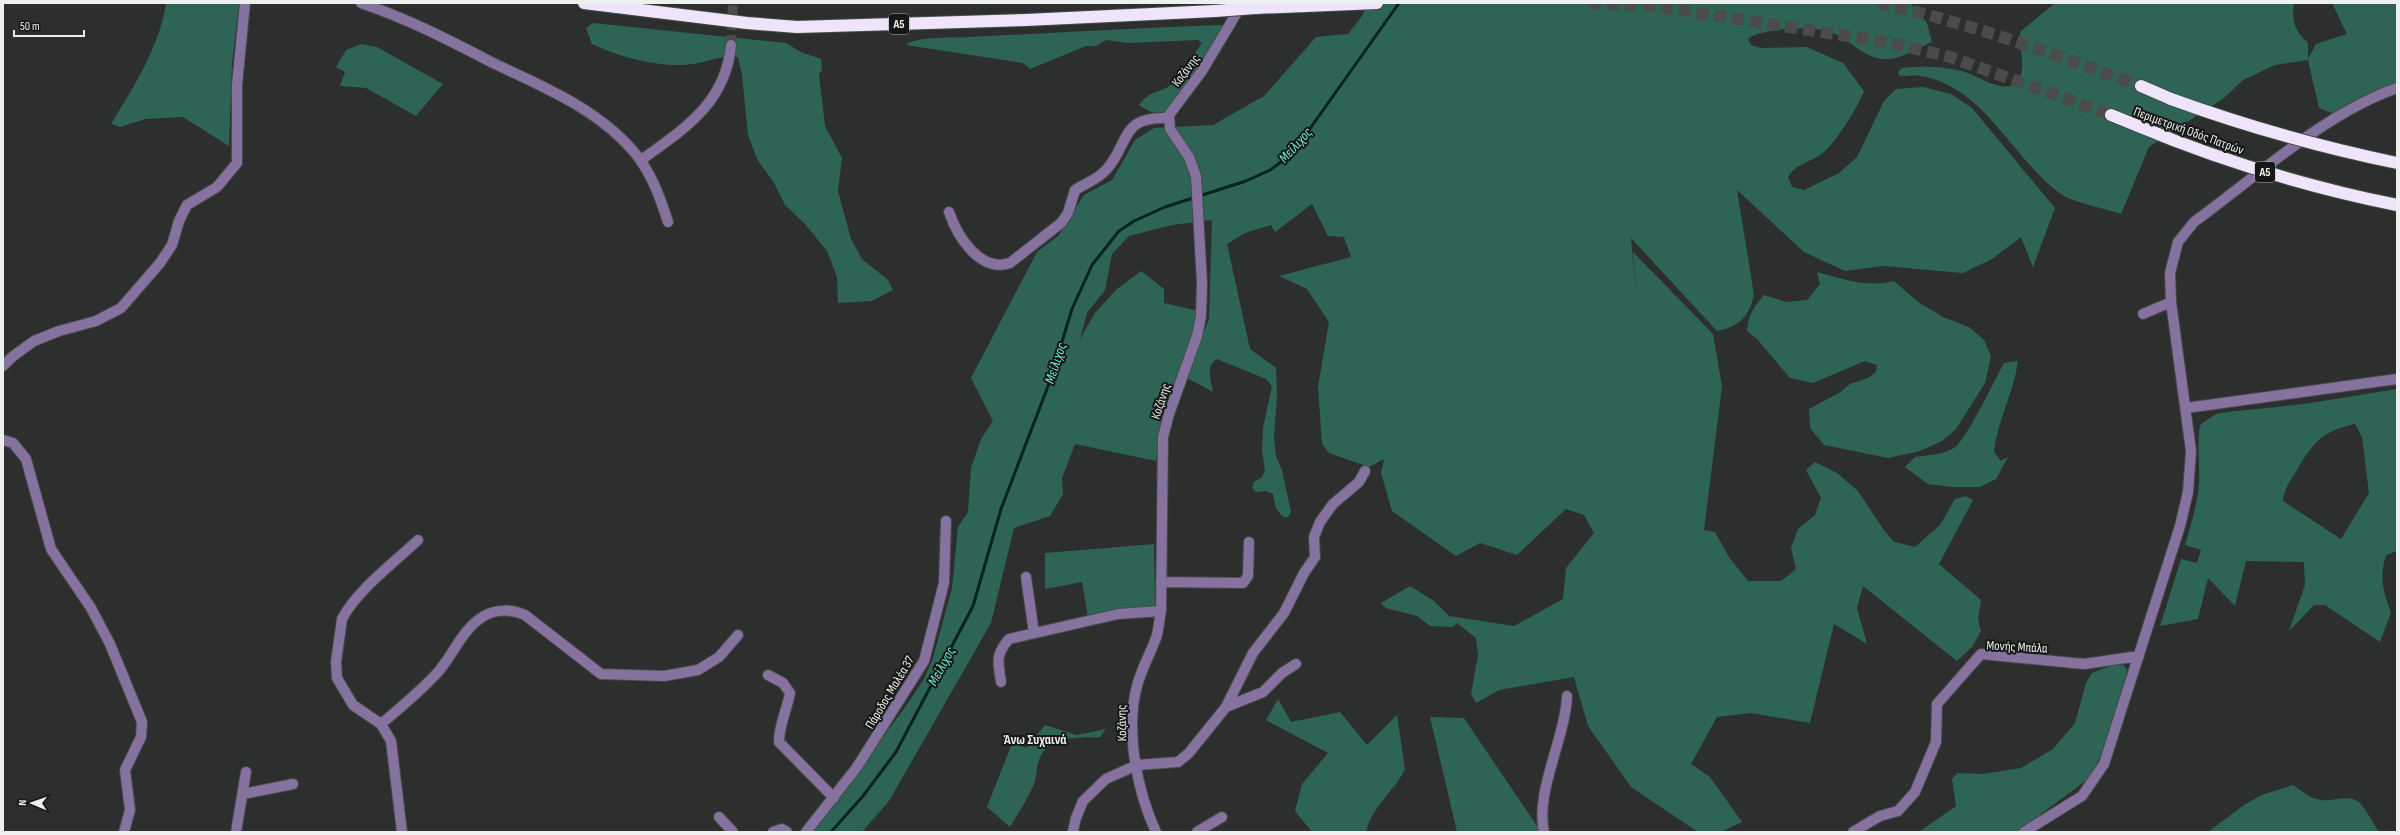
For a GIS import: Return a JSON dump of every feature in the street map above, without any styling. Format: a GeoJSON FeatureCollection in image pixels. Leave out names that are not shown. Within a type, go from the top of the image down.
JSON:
{"type":"FeatureCollection","features":[{"type":"Feature","properties":{"kind":"highway","name":"Α5"},"geometry":{"type":"LineString","coordinates":[[584,3],[724,21],[797,27],[1026,20],[1377,3]]}},
{"type":"Feature","properties":{"kind":"highway","name":"Περιμετρική Οδός Πατρών"},"geometry":{"type":"LineString","coordinates":[[2141,86],[2219,117],[2284,136],[2397,163]]}},
{"type":"Feature","properties":{"kind":"highway","name":"Περιμετρική Οδός Πατρών"},"geometry":{"type":"LineString","coordinates":[[2111,115],[2226,160],[2329,190],[2397,205]]}},
{"type":"Feature","properties":{"kind":"street"},"geometry":{"type":"LineString","coordinates":[[3,366],[12,357],[34,341],[59,331],[96,321],[121,308],[172,245],[179,221],[187,206],[217,187],[237,163],[237,85],[245,3]]}},
{"type":"Feature","properties":{"kind":"street"},"geometry":{"type":"LineString","coordinates":[[361,3],[416,25],[576,105],[616,134],[641,160],[658,193],[668,222]]}},
{"type":"Feature","properties":{"kind":"street","name":"Κοζάνης"},"geometry":{"type":"LineString","coordinates":[[1156,832],[1145,806],[1132,732],[1131,708],[1137,685],[1156,638],[1160,611],[1163,437],[1169,414],[1197,336],[1201,316],[1199,216],[1195,171],[1189,157],[1172,134],[1169,118],[1173,106],[1205,66],[1243,3]]}},
{"type":"Feature","properties":{"kind":"street"},"geometry":{"type":"LineString","coordinates":[[641,160],[686,127],[711,100],[725,76],[731,45]]}},
{"type":"Feature","properties":{"kind":"street"},"geometry":{"type":"LineString","coordinates":[[2024,832],[2082,796],[2096,778],[2104,764],[2174,546],[2188,492],[2191,451],[2171,302],[2170,273],[2174,251],[2182,235],[2194,222],[2331,120],[2374,97],[2397,88]]}},
{"type":"Feature","properties":{"kind":"street"},"geometry":{"type":"LineString","coordinates":[[949,212],[962,239],[977,255],[992,263],[1001,265],[1010,263],[1061,223],[1068,213],[1075,190],[1092,182],[1104,172],[1119,152],[1130,128],[1148,119],[1169,118]]}},
{"type":"Feature","properties":{"kind":"street"},"geometry":{"type":"LineString","coordinates":[[2143,314],[2171,302]]}},
{"type":"Feature","properties":{"kind":"street"},"geometry":{"type":"LineString","coordinates":[[2186,408],[2397,379]]}},
{"type":"Feature","properties":{"kind":"street"},"geometry":{"type":"LineString","coordinates":[[3,440],[13,443],[26,459],[51,549],[91,608],[110,644],[142,722],[142,732],[125,770],[130,810],[124,832]]}},
{"type":"Feature","properties":{"kind":"street"},"geometry":{"type":"LineString","coordinates":[[1073,831],[1079,809],[1090,792],[1106,779],[1137,765],[1178,762],[1188,754],[1226,707],[1249,661],[1281,618],[1304,573],[1315,557],[1314,537],[1320,522],[1333,504],[1358,482],[1364,471]]}},
{"type":"Feature","properties":{"kind":"street","name":"Πάροδος Μαλέα 37"},"geometry":{"type":"LineString","coordinates":[[806,832],[858,767],[924,661],[944,583],[946,521]]}},
{"type":"Feature","properties":{"kind":"street"},"geometry":{"type":"LineString","coordinates":[[402,832],[393,750],[388,734],[381,724],[353,705],[337,678],[336,662],[342,619],[358,596],[418,540]]}},
{"type":"Feature","properties":{"kind":"street"},"geometry":{"type":"LineString","coordinates":[[1161,582],[1243,583],[1248,576],[1249,542]]}},
{"type":"Feature","properties":{"kind":"street"},"geometry":{"type":"LineString","coordinates":[[1026,577],[1034,633]]}},
{"type":"Feature","properties":{"kind":"street"},"geometry":{"type":"LineString","coordinates":[[381,724],[412,698],[438,672],[477,622],[493,612],[513,611],[525,615],[601,674],[664,676],[698,670],[719,657],[738,635]]}},
{"type":"Feature","properties":{"kind":"street"},"geometry":{"type":"LineString","coordinates":[[1001,682],[998,658],[1000,649],[1009,639],[1118,614],[1160,611]]}},
{"type":"Feature","properties":{"kind":"street","name":"Μονής Μπάλα"},"geometry":{"type":"LineString","coordinates":[[1853,832],[1880,816],[1898,811],[1915,792],[1936,742],[1937,704],[1982,654],[2084,664],[2139,656]]}},
{"type":"Feature","properties":{"kind":"street"},"geometry":{"type":"LineString","coordinates":[[1226,707],[1263,692],[1282,673],[1296,664]]}},
{"type":"Feature","properties":{"kind":"street"},"geometry":{"type":"LineString","coordinates":[[768,675],[783,683],[790,693],[788,705],[779,728],[779,742],[792,757],[834,798]]}},
{"type":"Feature","properties":{"kind":"street"},"geometry":{"type":"LineString","coordinates":[[1544,832],[1542,821],[1543,803],[1564,723],[1567,696]]}},
{"type":"Feature","properties":{"kind":"street"},"geometry":{"type":"LineString","coordinates":[[236,832],[246,772]]}},
{"type":"Feature","properties":{"kind":"street"},"geometry":{"type":"LineString","coordinates":[[243,794],[293,784]]}},
{"type":"Feature","properties":{"kind":"street"},"geometry":{"type":"LineString","coordinates":[[719,817],[734,832]]}},
{"type":"Feature","properties":{"kind":"street"},"geometry":{"type":"LineString","coordinates":[[1198,832],[1222,817]]}},
{"type":"Feature","properties":{"kind":"street"},"geometry":{"type":"LineString","coordinates":[[773,832],[782,830],[787,832]]}},
{"type":"Feature","properties":{"kind":"green space"},"geometry":{"type":"Polygon","coordinates":[[[166,3],[239,3],[232,64],[229,146],[183,117],[145,119],[120,127],[111,124],[152,51],[163,19],[166,3]]]}},
{"type":"Feature","properties":{"kind":"green space"},"geometry":{"type":"Polygon","coordinates":[[[1368,3],[1910,3],[1927,23],[1932,42],[1908,54],[1895,58],[1883,59],[1868,55],[1835,34],[1821,29],[1799,28],[1774,30],[1754,35],[1748,39],[1751,45],[1761,48],[1807,47],[1843,63],[1864,91],[1857,106],[1836,139],[1821,155],[1796,168],[1788,177],[1792,187],[1804,190],[1839,173],[1857,157],[1884,101],[1896,89],[1923,87],[1951,94],[1972,108],[2055,208],[2033,267],[2021,237],[1992,259],[1963,273],[1883,266],[1845,271],[1804,252],[1737,190],[1754,295],[1749,310],[1742,320],[1732,326],[1717,331],[1631,238],[1636,292],[1633,252],[1713,334],[1722,386],[1704,530],[1715,532],[1729,557],[1748,581],[1781,581],[1796,569],[1791,548],[1798,529],[1815,515],[1821,498],[1806,470],[1815,462],[1837,473],[1858,491],[1883,529],[1894,542],[1915,547],[1940,525],[1955,499],[1966,496],[1973,500],[1939,564],[1981,600],[1978,619],[1981,631],[1972,647],[1957,661],[1863,586],[1857,608],[1867,644],[1834,624],[1810,723],[1751,713],[1717,717],[1691,764],[1710,777],[1742,822],[1721,832],[1698,832],[1631,787],[1588,726],[1574,677],[1499,690],[1476,703],[1471,694],[1478,655],[1476,638],[1457,623],[1453,627],[1430,626],[1417,616],[1386,608],[1381,603],[1410,586],[1434,601],[1449,616],[1514,626],[1563,599],[1566,568],[1594,533],[1584,515],[1566,509],[1517,555],[1480,543],[1456,556],[1392,511],[1381,473],[1384,459],[1369,467],[1329,453],[1322,444],[1318,387],[1329,322],[1307,289],[1279,276],[1351,257],[1344,237],[1328,236],[1312,204],[1275,232],[1271,225],[1245,233],[1227,244],[1250,349],[1276,368],[1277,395],[1274,438],[1276,456],[1282,470],[1291,512],[1288,517],[1283,517],[1276,508],[1273,494],[1266,491],[1256,492],[1252,488],[1254,482],[1262,477],[1265,471],[1262,450],[1263,428],[1272,386],[1266,379],[1217,359],[1213,362],[1210,370],[1213,392],[1185,377],[1209,319],[1212,220],[1172,225],[1129,236],[1112,254],[1105,290],[1087,313],[1080,339],[1095,313],[1117,289],[1141,271],[1164,289],[1164,303],[1199,311],[1198,323],[1164,414],[1156,461],[1075,444],[1062,478],[1063,494],[1050,516],[1014,528],[991,623],[889,801],[862,832],[811,832],[906,706],[924,679],[933,658],[952,588],[958,527],[968,512],[971,468],[981,439],[993,421],[971,378],[1037,252],[1058,236],[1084,195],[1112,180],[1135,140],[1154,128],[1213,125],[1264,96],[1316,37],[1348,34],[1362,16],[1368,3]]]}},
{"type":"Feature","properties":{"kind":"green space"},"geometry":{"type":"Polygon","coordinates":[[[2055,3],[2294,3],[2293,15],[2295,25],[2297,30],[2308,43],[2308,59],[2316,44],[2347,34],[2332,3],[2397,3],[2397,85],[2334,114],[2319,108],[2308,60],[2275,65],[2243,80],[2224,98],[2149,147],[2121,214],[2081,203],[2061,194],[2027,162],[1981,109],[1963,94],[1943,83],[1921,76],[1900,76],[1898,72],[1902,68],[1939,67],[1968,73],[1994,85],[2016,85],[2022,69],[2020,42],[2021,31],[2055,3]]]}},
{"type":"Feature","properties":{"kind":"green space"},"geometry":{"type":"Polygon","coordinates":[[[593,23],[786,43],[801,52],[821,59],[822,70],[819,74],[825,126],[842,158],[838,191],[851,239],[862,259],[888,280],[893,290],[872,301],[838,303],[837,277],[827,251],[805,224],[785,205],[774,183],[757,159],[748,135],[742,75],[738,57],[722,57],[685,65],[658,64],[630,58],[592,44],[586,28],[593,23]]]}},
{"type":"Feature","properties":{"kind":"green space"},"geometry":{"type":"Polygon","coordinates":[[[1220,25],[1225,26],[1211,50],[1165,112],[1161,113],[1151,112],[1139,105],[1151,94],[1163,90],[1176,80],[1202,43],[1198,40],[1128,43],[1106,40],[1096,46],[1086,46],[1030,69],[1023,63],[906,45],[918,40],[936,38],[1220,25]]]}},
{"type":"Feature","properties":{"kind":"green space"},"geometry":{"type":"Polygon","coordinates":[[[361,44],[377,47],[443,84],[416,116],[366,88],[340,86],[345,72],[336,67],[346,50],[361,44]]]}},
{"type":"Feature","properties":{"kind":"green space"},"geometry":{"type":"Polygon","coordinates":[[[1817,272],[1855,282],[1874,284],[1894,281],[1918,302],[1943,317],[1969,327],[1984,340],[1991,356],[1985,383],[1956,429],[1942,441],[1920,451],[1888,458],[1824,445],[1810,428],[1809,409],[1839,393],[1850,384],[1868,378],[1876,372],[1877,365],[1865,361],[1813,383],[1790,378],[1757,339],[1747,331],[1752,312],[1764,295],[1786,302],[1807,300],[1820,284],[1817,272]]]}},
{"type":"Feature","properties":{"kind":"green space"},"geometry":{"type":"Polygon","coordinates":[[[2018,361],[2013,384],[1998,429],[1994,452],[2001,461],[2008,457],[1996,479],[1980,487],[1952,487],[1928,484],[1905,467],[1915,457],[1940,453],[1954,448],[1966,434],[2004,363],[2018,361]]]}},
{"type":"Feature","properties":{"kind":"green space"},"geometry":{"type":"Polygon","coordinates":[[[2397,389],[2397,551],[2386,555],[2384,563],[2382,578],[2391,613],[2380,642],[2325,605],[2314,605],[2289,631],[2305,585],[2304,562],[2246,561],[2235,606],[2208,578],[2198,619],[2160,626],[2181,559],[2197,563],[2201,550],[2185,545],[2197,498],[2199,476],[2198,452],[2201,424],[2216,414],[2304,404],[2397,389]],[[2355,424],[2334,430],[2326,435],[2308,452],[2288,485],[2283,501],[2341,539],[2369,493],[2362,437],[2355,424]]]}},
{"type":"Feature","properties":{"kind":"green space"},"geometry":{"type":"Polygon","coordinates":[[[1154,544],[1155,606],[1148,609],[1088,618],[1082,582],[1045,589],[1045,553],[1154,544]]]}},
{"type":"Feature","properties":{"kind":"green space"},"geometry":{"type":"Polygon","coordinates":[[[2115,664],[2123,665],[2127,669],[2124,691],[2101,756],[2089,778],[2017,832],[1919,832],[1956,806],[1952,779],[1957,773],[1982,774],[2021,768],[2053,749],[2075,723],[2086,683],[2092,673],[2115,664]]]}},
{"type":"Feature","properties":{"kind":"green space"},"geometry":{"type":"Polygon","coordinates":[[[1278,699],[1291,722],[1340,712],[1367,745],[1397,715],[1405,769],[1373,814],[1366,832],[1312,832],[1295,811],[1302,784],[1328,753],[1266,720],[1278,699]]]}},
{"type":"Feature","properties":{"kind":"green space"},"geometry":{"type":"Polygon","coordinates":[[[1430,717],[1464,718],[1541,832],[1457,832],[1430,717]]]}},
{"type":"Feature","properties":{"kind":"green space"},"geometry":{"type":"Polygon","coordinates":[[[1045,725],[1077,735],[1106,729],[1100,737],[1073,738],[1056,742],[1043,752],[1038,763],[1032,790],[1010,827],[987,807],[1013,741],[1026,748],[1045,725]]]}},
{"type":"Feature","properties":{"kind":"green space"},"geometry":{"type":"Polygon","coordinates":[[[2293,785],[2309,796],[2320,800],[2346,798],[2356,800],[2363,806],[2379,832],[2208,832],[2244,805],[2262,795],[2293,785]]]}},
{"type":"Feature","properties":{"kind":"waterway","name":"Μείλιχος"},"geometry":{"type":"LineString","coordinates":[[831,832],[863,796],[896,752],[973,606],[1001,509],[1050,381],[1072,309],[1092,265],[1119,231],[1134,221],[1165,207],[1246,181],[1270,170],[1285,159],[1309,130],[1399,3]]}},
{"type":"Feature","properties":{"kind":"tunnel"},"geometry":{"type":"LineString","coordinates":[[731,45],[733,3]]}},
{"type":"Feature","properties":{"kind":"tunnel"},"geometry":{"type":"LineString","coordinates":[[1589,3],[1662,7],[1892,43],[1950,57],[2111,115]]}},
{"type":"Feature","properties":{"kind":"tunnel"},"geometry":{"type":"LineString","coordinates":[[1878,3],[1978,29],[2141,86]]}},
{"type":"Feature","properties":{"kind":"district","name":"Άνω Συχαινά"},"geometry":{"type":"Point","coordinates":[1035,739]}}]}
